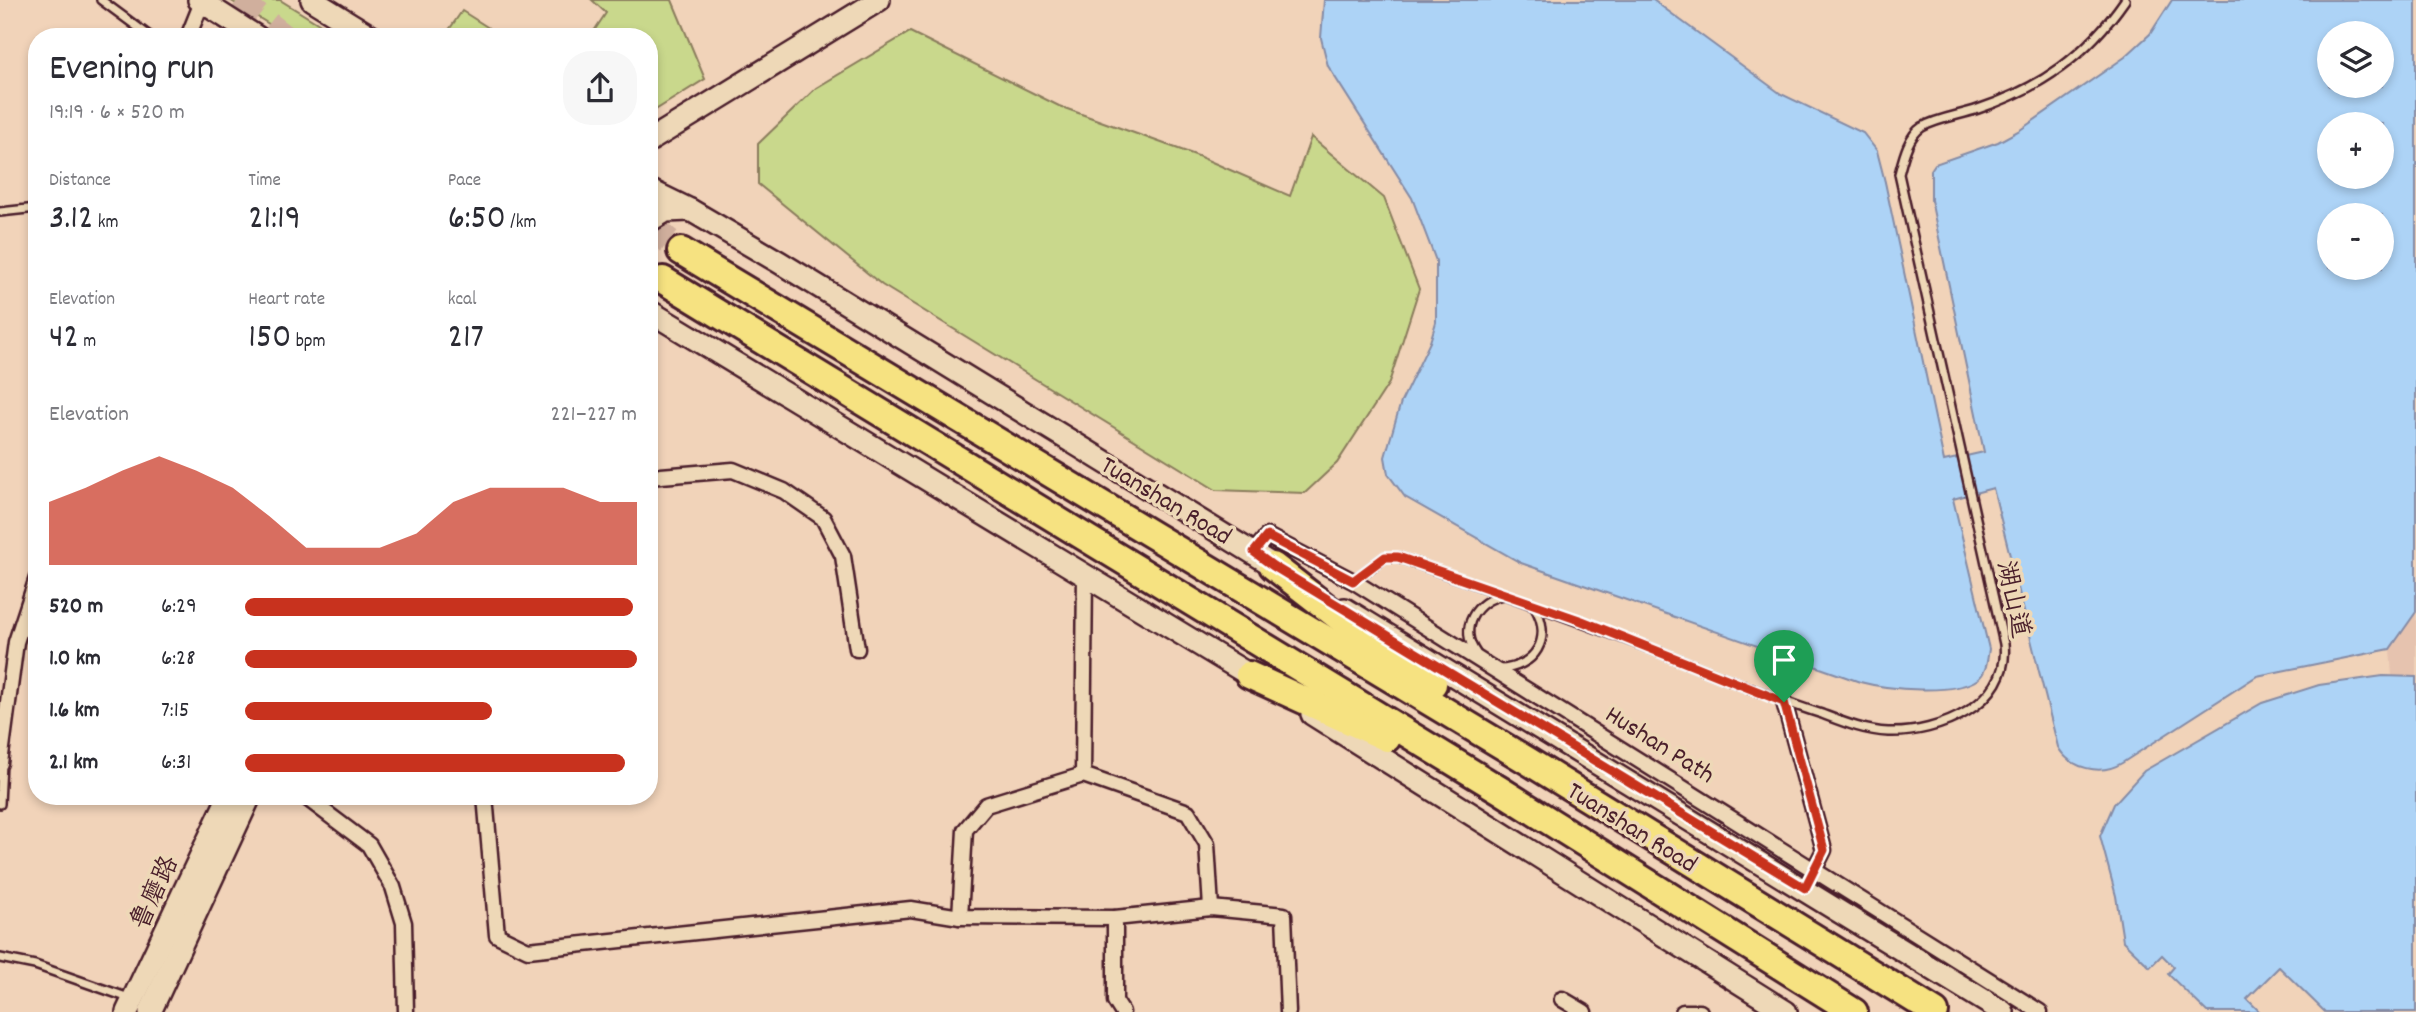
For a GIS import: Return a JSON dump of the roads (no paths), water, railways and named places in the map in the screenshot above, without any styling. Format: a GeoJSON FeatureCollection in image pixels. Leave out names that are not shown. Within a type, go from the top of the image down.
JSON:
{"type":"FeatureCollection","features":[{"type":"Feature","properties":{"kind":"highway","name":"Tuanshan Road"},"geometry":{"type":"LineString","coordinates":[[681,251],[1528,761],[1935,1012]]}},
{"type":"Feature","properties":{"kind":"highway","name":"Tuanshan Road"},"geometry":{"type":"LineString","coordinates":[[663,280],[1500,790],[1854,1012]]}},
{"type":"Feature","properties":{"kind":"highway"},"geometry":{"type":"LineString","coordinates":[[1264,559],[1381,650],[1522,739],[1528,761]]}},
{"type":"Feature","properties":{"kind":"highway"},"geometry":{"type":"LineString","coordinates":[[1249,675],[1500,790]]}},
{"type":"Feature","properties":{"kind":"main road"},"geometry":{"type":"LineString","coordinates":[[312,0],[357,28]]}},
{"type":"Feature","properties":{"kind":"main road"},"geometry":{"type":"LineString","coordinates":[[658,135],[879,0]]}},
{"type":"Feature","properties":{"kind":"main road"},"geometry":{"type":"LineString","coordinates":[[201,1],[243,28]]}},
{"type":"Feature","properties":{"kind":"main road","name":"Tuanshan Road"},"geometry":{"type":"LineString","coordinates":[[658,194],[692,211],[1805,888],[2003,1012]]}},
{"type":"Feature","properties":{"kind":"main road"},"geometry":{"type":"LineString","coordinates":[[658,216],[666,211],[692,211]]}},
{"type":"Feature","properties":{"kind":"main road"},"geometry":{"type":"LineString","coordinates":[[658,316],[1085,573],[1786,1012]]}},
{"type":"Feature","properties":{"kind":"main road","name":"鲁磨路"},"geometry":{"type":"LineString","coordinates":[[140,1008],[225,805]]}},
{"type":"Feature","properties":{"kind":"main road","name":"鲁磨路"},"geometry":{"type":"LineString","coordinates":[[140,1008],[245,805]]}},
{"type":"Feature","properties":{"kind":"street"},"geometry":{"type":"LineString","coordinates":[[190,28],[201,1]]}},
{"type":"Feature","properties":{"kind":"street"},"geometry":{"type":"LineString","coordinates":[[658,476],[733,470],[783,491],[823,518],[843,556],[857,649]]}},
{"type":"Feature","properties":{"kind":"street","name":"Hushan Path"},"geometry":{"type":"LineString","coordinates":[[1264,559],[1267,536],[1353,581],[1498,669],[2040,1012]]}},
{"type":"Feature","properties":{"kind":"street"},"geometry":{"type":"LineString","coordinates":[[1083,775],[1085,573]]}},
{"type":"Feature","properties":{"kind":"street"},"geometry":{"type":"LineString","coordinates":[[1,763],[16,642],[28,605]]}},
{"type":"Feature","properties":{"kind":"street"},"geometry":{"type":"LineString","coordinates":[[0,640],[16,642]]}},
{"type":"Feature","properties":{"kind":"street"},"geometry":{"type":"LineString","coordinates":[[1784,702],[1824,850],[1805,888]]}},
{"type":"Feature","properties":{"kind":"street"},"geometry":{"type":"LineString","coordinates":[[960,917],[965,830],[986,805],[1083,775],[1188,812],[1207,844],[1211,908]]}},
{"type":"Feature","properties":{"kind":"street"},"geometry":{"type":"LineString","coordinates":[[316,805],[369,845],[393,887],[404,923],[406,1012]]}},
{"type":"Feature","properties":{"kind":"street"},"geometry":{"type":"LineString","coordinates":[[486,805],[497,935],[528,950],[911,909],[960,917],[1115,918],[1211,908],[1284,915],[1288,1012]]}},
{"type":"Feature","properties":{"kind":"street"},"geometry":{"type":"LineString","coordinates":[[1115,918],[1115,1001],[1122,1012]]}},
{"type":"Feature","properties":{"kind":"street"},"geometry":{"type":"LineString","coordinates":[[1562,999],[1584,1012]]}},
{"type":"Feature","properties":{"kind":"street"},"geometry":{"type":"LineString","coordinates":[[1683,1012],[1700,1012]]}},
{"type":"Feature","properties":{"kind":"lane"},"geometry":{"type":"LineString","coordinates":[[101,0],[139,28]]}},
{"type":"Feature","properties":{"kind":"lane","name":"湖山道"},"geometry":{"type":"LineString","coordinates":[[1353,581],[1379,560],[1393,556],[1582,621],[1784,702],[1871,730],[1901,732],[1931,728],[1946,722],[1987,696],[2001,674],[2005,651],[1899,174],[1907,147],[1922,127],[2020,94],[2057,72],[2093,42],[2125,0]]}},
{"type":"Feature","properties":{"kind":"lane"},"geometry":{"type":"LineString","coordinates":[[0,212],[28,209]]}},
{"type":"Feature","properties":{"kind":"lane"},"geometry":{"type":"LineString","coordinates":[[1478,657],[1468,637],[1473,614],[1489,598],[1503,594]]}},
{"type":"Feature","properties":{"kind":"lane"},"geometry":{"type":"LineString","coordinates":[[1498,669],[1522,666],[1539,649],[1543,627],[1533,606]]}},
{"type":"Feature","properties":{"kind":"lane"},"geometry":{"type":"LineString","coordinates":[[0,804],[1,763]]}},
{"type":"Feature","properties":{"kind":"lane"},"geometry":{"type":"LineString","coordinates":[[0,958],[36,965],[140,1008]]}},
{"type":"Feature","properties":{"kind":"water"},"geometry":{"type":"Polygon","coordinates":[[[1324,0],[1653,0],[1781,94],[1863,133],[1877,151],[1885,182],[1944,461],[1984,452],[1931,200],[1931,170],[1935,164],[1998,142],[2020,130],[2125,57],[2150,34],[2172,0],[2416,0],[2416,612],[2390,649],[2257,676],[2122,763],[2096,769],[2070,761],[2058,747],[1993,488],[1953,499],[1989,649],[1981,676],[1954,688],[1903,689],[1860,682],[1521,563],[1405,497],[1388,474],[1385,457],[1401,402],[1430,342],[1436,322],[1436,261],[1412,198],[1328,66],[1321,38],[1324,0]]]}},
{"type":"Feature","properties":{"kind":"water"},"geometry":{"type":"Polygon","coordinates":[[[2383,676],[2416,677],[2416,1012],[2325,1012],[2279,967],[2247,999],[2260,1012],[2207,1012],[2168,974],[2174,967],[2162,955],[2150,967],[2123,941],[2116,896],[2100,836],[2114,804],[2144,771],[2262,703],[2319,685],[2383,676]]]}},
{"type":"Feature","properties":{"kind":"tunnel"},"geometry":{"type":"LineString","coordinates":[[238,0],[273,28]]}},
{"type":"Feature","properties":{"kind":"tunnel"},"geometry":{"type":"LineString","coordinates":[[658,232],[681,251]]}}]}
